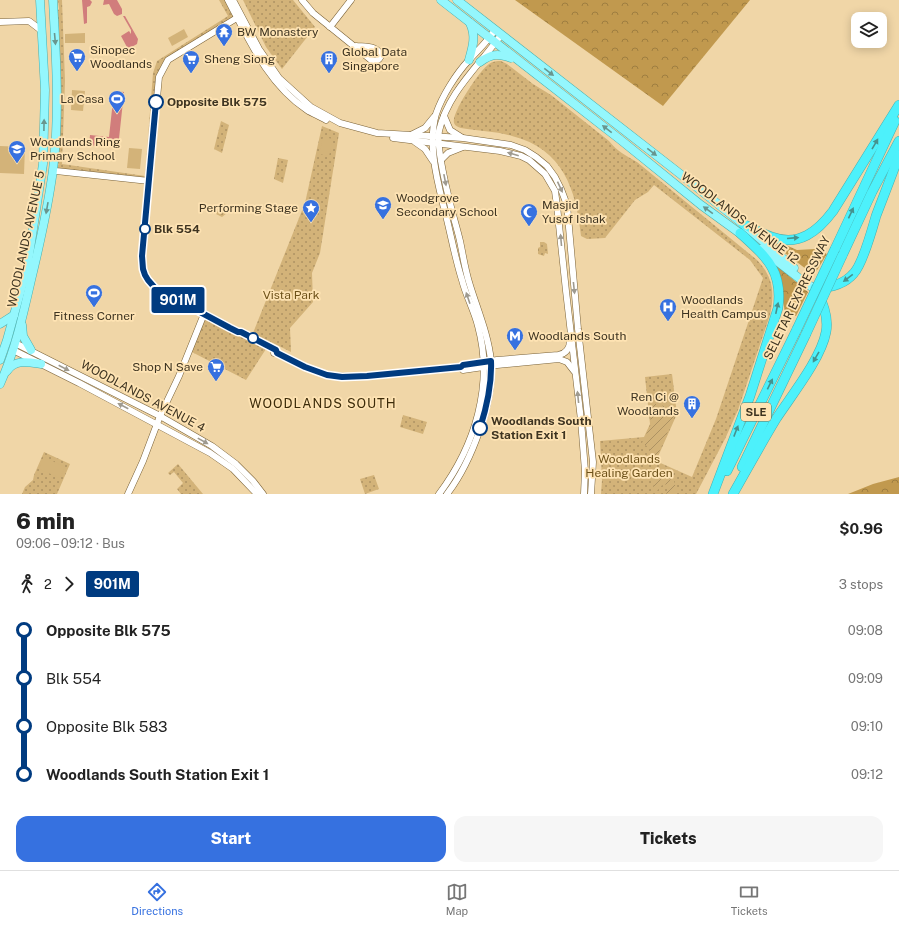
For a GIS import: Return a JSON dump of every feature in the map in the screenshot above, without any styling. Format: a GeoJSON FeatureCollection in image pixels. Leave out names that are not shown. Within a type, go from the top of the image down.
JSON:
{"type":"FeatureCollection","features":[{"type":"Feature","properties":{"kind":"highway"},"geometry":{"type":"LineString","coordinates":[[743,224],[772,237],[782,239],[792,239],[811,234],[834,210],[899,105]]}},
{"type":"Feature","properties":{"kind":"highway","name":"SELETAR EXPRESSWAY"},"geometry":{"type":"LineString","coordinates":[[714,494],[835,249],[899,112]]}},
{"type":"Feature","properties":{"kind":"highway","name":"SELETAR EXPRESSWAY"},"geometry":{"type":"LineString","coordinates":[[730,494],[872,192],[899,141]]}},
{"type":"Feature","properties":{"kind":"highway"},"geometry":{"type":"LineString","coordinates":[[733,494],[776,420],[820,350],[826,332],[827,320],[815,288],[828,288],[838,285],[855,273],[865,250],[899,155]]}},
{"type":"Feature","properties":{"kind":"highway"},"geometry":{"type":"LineString","coordinates":[[714,494],[750,396],[778,308],[778,282],[774,272],[761,253],[740,233]]}},
{"type":"Feature","properties":{"kind":"main road","name":"WOODLANDS AVENUE 5"},"geometry":{"type":"LineString","coordinates":[[0,384],[4,374],[7,343],[27,268],[43,164],[45,90],[40,0]]}},
{"type":"Feature","properties":{"kind":"main road","name":"WOODLANDS AVENUE 5"},"geometry":{"type":"LineString","coordinates":[[0,360],[7,343],[22,316],[44,227],[53,169],[57,120],[57,75],[52,0]]}},
{"type":"Feature","properties":{"kind":"main road","name":"WOODLANDS AVENUE 12"},"geometry":{"type":"LineString","coordinates":[[441,0],[701,205],[808,285],[815,288]]}},
{"type":"Feature","properties":{"kind":"main road","name":"WOODLANDS AVENUE 12"},"geometry":{"type":"LineString","coordinates":[[456,0],[743,224],[809,281],[815,288]]}},
{"type":"Feature","properties":{"kind":"main road"},"geometry":{"type":"LineString","coordinates":[[469,60],[474,40],[470,23]]}},
{"type":"Feature","properties":{"kind":"main road"},"geometry":{"type":"LineString","coordinates":[[480,62],[488,56],[495,54],[503,55],[519,61]]}},
{"type":"Feature","properties":{"kind":"main road"},"geometry":{"type":"LineString","coordinates":[[44,148],[49,149],[51,147],[52,126],[57,120]]}},
{"type":"Feature","properties":{"kind":"main road"},"geometry":{"type":"LineString","coordinates":[[0,324],[14,315]]}},
{"type":"Feature","properties":{"kind":"main road"},"geometry":{"type":"LineString","coordinates":[[22,316],[23,336],[31,350]]}},
{"type":"Feature","properties":{"kind":"main road"},"geometry":{"type":"LineString","coordinates":[[4,374],[9,368],[18,362],[41,364]]}},
{"type":"Feature","properties":{"kind":"street"},"geometry":{"type":"LineString","coordinates":[[228,0],[239,16]]}},
{"type":"Feature","properties":{"kind":"street"},"geometry":{"type":"LineString","coordinates":[[234,0],[254,51],[275,80],[307,110],[339,126],[377,137],[410,137],[436,140],[521,156],[529,160],[545,174],[555,191],[558,206],[585,471],[584,494]]}},
{"type":"Feature","properties":{"kind":"street"},"geometry":{"type":"LineString","coordinates":[[302,0],[313,13],[356,46]]}},
{"type":"Feature","properties":{"kind":"street"},"geometry":{"type":"LineString","coordinates":[[330,27],[351,0]]}},
{"type":"Feature","properties":{"kind":"street"},"geometry":{"type":"LineString","coordinates":[[0,22],[29,21],[38,15],[40,11]]}},
{"type":"Feature","properties":{"kind":"street"},"geometry":{"type":"LineString","coordinates":[[239,16],[168,60],[159,77],[142,256],[145,275],[155,288],[274,353],[327,375],[342,377],[367,376],[461,367],[463,365],[559,359],[567,362],[576,374]]}},
{"type":"Feature","properties":{"kind":"street"},"geometry":{"type":"LineString","coordinates":[[29,21],[42,31]]}},
{"type":"Feature","properties":{"kind":"street"},"geometry":{"type":"LineString","coordinates":[[447,494],[458,480],[480,429],[487,407],[490,390],[487,364],[486,332],[469,281],[436,140],[444,116],[454,95],[480,62],[498,33]]}},
{"type":"Feature","properties":{"kind":"street"},"geometry":{"type":"LineString","coordinates":[[410,137],[429,125],[453,80],[469,60],[493,40]]}},
{"type":"Feature","properties":{"kind":"street"},"geometry":{"type":"LineString","coordinates":[[436,114],[434,162],[462,279],[478,325],[487,364],[482,401],[475,428],[463,456],[450,480],[439,494]]}},
{"type":"Feature","properties":{"kind":"street"},"geometry":{"type":"LineString","coordinates":[[444,116],[450,130],[463,138]]}},
{"type":"Feature","properties":{"kind":"street"},"geometry":{"type":"LineString","coordinates":[[410,137],[425,149],[434,162]]}},
{"type":"Feature","properties":{"kind":"street"},"geometry":{"type":"LineString","coordinates":[[436,140],[463,138],[511,145],[531,153],[547,166],[555,177],[561,190],[566,205],[593,462],[591,494]]}},
{"type":"Feature","properties":{"kind":"street"},"geometry":{"type":"LineString","coordinates":[[441,160],[448,153],[464,146]]}},
{"type":"Feature","properties":{"kind":"street"},"geometry":{"type":"LineString","coordinates":[[53,169],[56,171],[149,181]]}},
{"type":"Feature","properties":{"kind":"street"},"geometry":{"type":"LineString","coordinates":[[451,234],[451,221],[453,216]]}},
{"type":"Feature","properties":{"kind":"street"},"geometry":{"type":"LineString","coordinates":[[129,493],[204,314]]}},
{"type":"Feature","properties":{"kind":"street"},"geometry":{"type":"LineString","coordinates":[[487,364],[562,354],[570,346],[571,335]]}},
{"type":"Feature","properties":{"kind":"street","name":"WOODLANDS AVENUE 4"},"geometry":{"type":"LineString","coordinates":[[7,343],[31,350],[160,416],[221,451],[250,477],[263,494]]}},
{"type":"Feature","properties":{"kind":"street","name":"WOODLANDS AVENUE 4"},"geometry":{"type":"LineString","coordinates":[[7,343],[41,364],[210,453],[233,469],[257,494]]}},
{"type":"Feature","properties":{"kind":"green space"},"geometry":{"type":"Polygon","coordinates":[[[58,0],[62,0],[65,81],[62,164],[145,176],[153,73],[157,61],[228,16],[219,0],[227,0],[236,18],[175,55],[158,76],[149,181],[55,171],[56,165],[60,164],[55,164],[59,45],[57,12],[59,9],[58,0]]]}},
{"type":"Feature","properties":{"kind":"green space"},"geometry":{"type":"Polygon","coordinates":[[[243,0],[293,0],[315,27],[282,69],[266,47],[243,0]]]}},
{"type":"Feature","properties":{"kind":"green space"},"geometry":{"type":"Polygon","coordinates":[[[515,0],[750,0],[663,106],[515,0]]]}},
{"type":"Feature","properties":{"kind":"green space"},"geometry":{"type":"Polygon","coordinates":[[[184,29],[188,37],[172,46],[168,38],[184,29]]]}},
{"type":"Feature","properties":{"kind":"green space"},"geometry":{"type":"Polygon","coordinates":[[[85,33],[85,43],[65,43],[65,34],[85,33]]]}},
{"type":"Feature","properties":{"kind":"green space","name":"Woodlands Healing Garden"},"geometry":{"type":"Polygon","coordinates":[[[501,61],[551,95],[609,141],[618,150],[637,162],[757,260],[769,279],[772,292],[772,307],[738,410],[725,439],[696,494],[601,494],[602,480],[600,441],[644,437],[650,424],[645,377],[672,374],[677,414],[656,461],[692,477],[716,419],[763,278],[750,260],[654,185],[648,192],[635,200],[605,238],[587,239],[581,236],[575,202],[564,173],[544,150],[529,142],[506,134],[461,128],[454,124],[454,118],[461,102],[479,74],[490,63],[501,61]]]}},
{"type":"Feature","properties":{"kind":"green space"},"geometry":{"type":"Polygon","coordinates":[[[72,90],[85,91],[83,111],[71,110],[72,90]]]}},
{"type":"Feature","properties":{"kind":"green space"},"geometry":{"type":"Polygon","coordinates":[[[221,121],[229,125],[222,153],[214,149],[221,121]]]}},
{"type":"Feature","properties":{"kind":"green space","name":"Vista Park"},"geometry":{"type":"Polygon","coordinates":[[[322,126],[339,133],[320,253],[312,273],[313,302],[290,328],[291,352],[253,333],[305,203],[322,126]]]}},
{"type":"Feature","properties":{"kind":"green space"},"geometry":{"type":"Polygon","coordinates":[[[323,137],[333,139],[329,156],[319,154],[323,137]]]}},
{"type":"Feature","properties":{"kind":"green space"},"geometry":{"type":"Polygon","coordinates":[[[0,146],[25,147],[24,174],[0,173],[0,146]]]}},
{"type":"Feature","properties":{"kind":"green space"},"geometry":{"type":"Polygon","coordinates":[[[129,148],[142,149],[140,169],[127,168],[129,148]]]}},
{"type":"Feature","properties":{"kind":"green space"},"geometry":{"type":"Polygon","coordinates":[[[278,158],[288,160],[283,183],[274,179],[278,158]]]}},
{"type":"Feature","properties":{"kind":"green space"},"geometry":{"type":"Polygon","coordinates":[[[223,203],[233,208],[222,217],[216,214],[223,203]]]}},
{"type":"Feature","properties":{"kind":"green space"},"geometry":{"type":"Polygon","coordinates":[[[777,241],[797,250],[815,249],[827,254],[814,275],[773,244],[777,241]]]}},
{"type":"Feature","properties":{"kind":"green space"},"geometry":{"type":"Polygon","coordinates":[[[540,242],[547,244],[548,254],[545,253],[544,256],[538,254],[540,242]]]}},
{"type":"Feature","properties":{"kind":"green space"},"geometry":{"type":"Polygon","coordinates":[[[776,265],[808,292],[796,316],[785,312],[776,265]]]}},
{"type":"Feature","properties":{"kind":"green space"},"geometry":{"type":"Polygon","coordinates":[[[204,315],[266,349],[246,380],[190,351],[204,315]]]}},
{"type":"Feature","properties":{"kind":"green space"},"geometry":{"type":"Polygon","coordinates":[[[649,404],[660,404],[676,413],[656,459],[650,457],[650,448],[642,443],[651,424],[649,404]]]}},
{"type":"Feature","properties":{"kind":"green space"},"geometry":{"type":"Polygon","coordinates":[[[403,415],[427,422],[423,434],[400,427],[403,415]]]}},
{"type":"Feature","properties":{"kind":"green space"},"geometry":{"type":"Polygon","coordinates":[[[44,452],[70,464],[57,494],[22,494],[25,487],[33,480],[44,452]]]}},
{"type":"Feature","properties":{"kind":"green space"},"geometry":{"type":"Polygon","coordinates":[[[44,457],[65,467],[60,478],[39,469],[44,457]]]}},
{"type":"Feature","properties":{"kind":"green space"},"geometry":{"type":"Polygon","coordinates":[[[178,464],[203,494],[181,494],[177,489],[183,483],[174,472],[170,475],[168,473],[178,464]]]}},
{"type":"Feature","properties":{"kind":"green space"},"geometry":{"type":"Polygon","coordinates":[[[374,475],[379,489],[365,494],[360,479],[374,475]]]}},
{"type":"Feature","properties":{"kind":"green space"},"geometry":{"type":"Polygon","coordinates":[[[660,477],[665,477],[674,481],[676,488],[675,494],[666,494],[668,487],[665,484],[656,492],[655,491],[653,483],[660,477]]]}},
{"type":"Feature","properties":{"kind":"green space"},"geometry":{"type":"Polygon","coordinates":[[[899,477],[899,494],[848,494],[873,484],[899,477]]]}},
{"type":"Feature","properties":{"kind":"shaded area"},"geometry":{"type":"Polygon","coordinates":[[[82,0],[90,0],[92,2],[90,6],[87,7],[87,23],[84,24],[82,0]]]}},
{"type":"Feature","properties":{"kind":"shaded area"},"geometry":{"type":"Polygon","coordinates":[[[104,0],[117,0],[122,9],[122,14],[117,16],[114,14],[109,4],[103,5],[104,0]]]}},
{"type":"Feature","properties":{"kind":"shaded area"},"geometry":{"type":"Polygon","coordinates":[[[123,16],[125,16],[138,39],[137,44],[128,49],[121,36],[129,31],[131,34],[131,30],[123,16]]]}},
{"type":"Feature","properties":{"kind":"shaded area","name":"La Casa"},"geometry":{"type":"Polygon","coordinates":[[[114,91],[124,92],[118,148],[89,145],[90,135],[109,137],[114,91]]]}},
{"type":"Feature","properties":{"kind":"bus line","name":"901M"},"geometry":{"type":"LineString","coordinates":[[156,102],[142,256],[145,275],[155,288],[238,332],[241,332],[276,350],[277,353],[305,367],[327,375],[342,377],[367,376],[461,367],[463,365],[491,361],[490,390],[487,407],[480,428]]}},
{"type":"Feature","properties":{"kind":"place","name":"BW Monastery"},"geometry":{"type":"Point","coordinates":[224,47]}},
{"type":"Feature","properties":{"kind":"place","name":"Sinopec Woodlands"},"geometry":{"type":"Point","coordinates":[77,72]}},
{"type":"Feature","properties":{"kind":"place","name":"Sheng Siong"},"geometry":{"type":"Point","coordinates":[191,74]}},
{"type":"Feature","properties":{"kind":"place","name":"Global Data Singapore"},"geometry":{"type":"Point","coordinates":[329,74]}},
{"type":"Feature","properties":{"kind":"place","name":"Opposite Blk 575"},"geometry":{"type":"Point","coordinates":[156,102]}},
{"type":"Feature","properties":{"kind":"place","name":"La Casa"},"geometry":{"type":"Point","coordinates":[117,114]}},
{"type":"Feature","properties":{"kind":"place","name":"Woodlands Ring Primary School"},"geometry":{"type":"Point","coordinates":[17,164]}},
{"type":"Feature","properties":{"kind":"place","name":"Woodgrove Secondary School"},"geometry":{"type":"Point","coordinates":[383,220]}},
{"type":"Feature","properties":{"kind":"place","name":"Performing Stage"},"geometry":{"type":"Point","coordinates":[311,223]}},
{"type":"Feature","properties":{"kind":"place","name":"Masjid Yusof Ishak"},"geometry":{"type":"Point","coordinates":[529,227]}},
{"type":"Feature","properties":{"kind":"place","name":"Blk 554"},"geometry":{"type":"Point","coordinates":[145,229]}},
{"type":"Feature","properties":{"kind":"place","name":"Fitness Corner"},"geometry":{"type":"Point","coordinates":[94,308]}},
{"type":"Feature","properties":{"kind":"place","name":"Woodlands Health Campus"},"geometry":{"type":"Point","coordinates":[668,322]}},
{"type":"Feature","properties":{"kind":"place","name":"Woodlands South"},"geometry":{"type":"Point","coordinates":[515,351]}},
{"type":"Feature","properties":{"kind":"place","name":"Shop N Save"},"geometry":{"type":"Point","coordinates":[216,382]}},
{"type":"Feature","properties":{"kind":"place","name":"Ren Ci @ Woodlands"},"geometry":{"type":"Point","coordinates":[692,419]}},
{"type":"Feature","properties":{"kind":"place","name":"Woodlands South Station Exit 1"},"geometry":{"type":"Point","coordinates":[480,428]}},
{"type":"Feature","properties":{"kind":"district","name":"WOODLANDS SOUTH"},"geometry":{"type":"Point","coordinates":[323,403]}}]}
